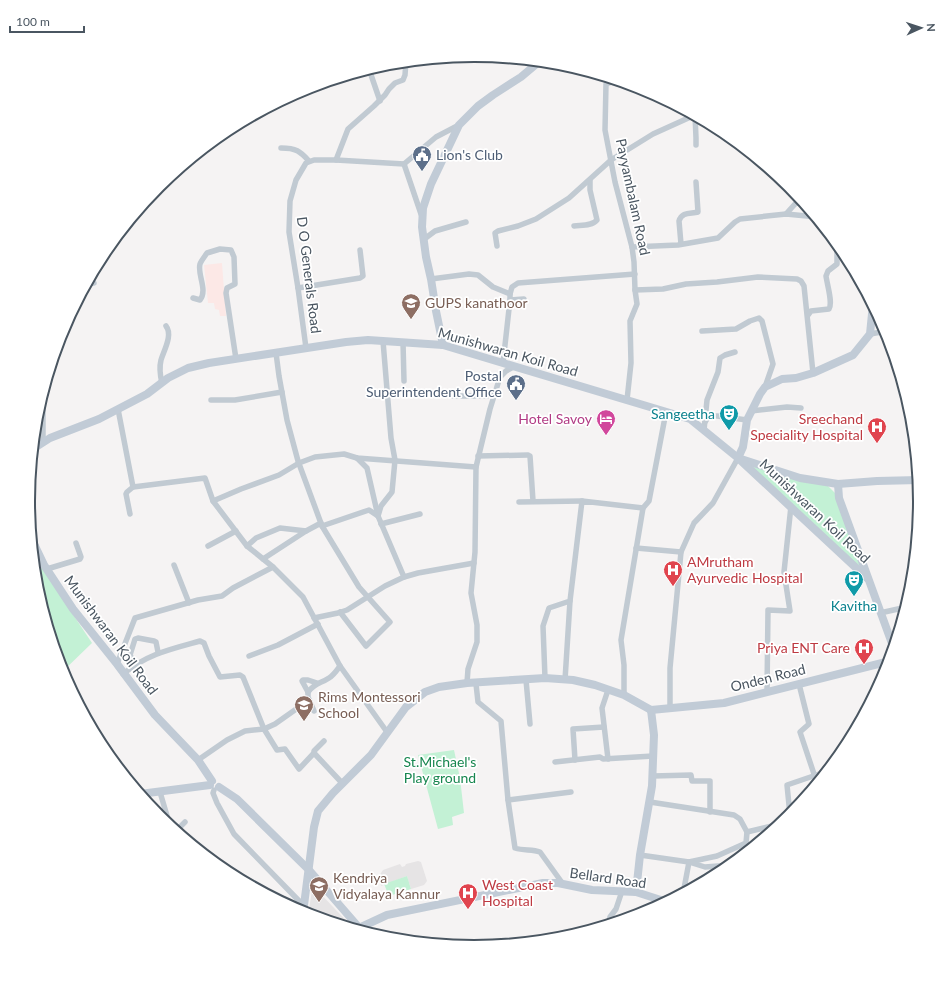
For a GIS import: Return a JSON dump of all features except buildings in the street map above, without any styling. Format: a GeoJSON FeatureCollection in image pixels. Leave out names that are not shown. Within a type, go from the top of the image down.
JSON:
{"type":"FeatureCollection","features":[{"type":"Feature","properties":{"kind":"main road"},"geometry":{"type":"LineString","coordinates":[[443,345],[423,240],[422,217],[431,184],[459,125],[478,106],[521,77],[534,65]]}},
{"type":"Feature","properties":{"kind":"main road"},"geometry":{"type":"LineString","coordinates":[[872,314],[870,334],[853,355],[813,373],[796,378],[782,379],[765,387],[751,410],[747,420],[743,447],[738,458],[800,478],[838,484],[913,480]]}},
{"type":"Feature","properties":{"kind":"main road","name":"Munishwaran Koil Road"},"geometry":{"type":"LineString","coordinates":[[39,445],[50,438],[99,419],[147,394],[162,383],[188,368],[306,348],[368,340],[443,345],[690,419],[704,426],[867,578]]}},
{"type":"Feature","properties":{"kind":"main road"},"geometry":{"type":"LineString","coordinates":[[838,484],[839,498],[891,642]]}},
{"type":"Feature","properties":{"kind":"main road","name":"Munishwaran Koil Road"},"geometry":{"type":"LineString","coordinates":[[38,552],[47,569],[73,609],[117,664],[154,715],[198,760],[214,786],[237,799],[309,870],[356,924]]}},
{"type":"Feature","properties":{"kind":"main road","name":"Onden Road"},"geometry":{"type":"LineString","coordinates":[[651,710],[724,703],[883,663]]}},
{"type":"Feature","properties":{"kind":"main road"},"geometry":{"type":"LineString","coordinates":[[303,906],[318,811],[371,755],[406,707],[425,692],[443,686],[546,678],[595,685],[624,695],[651,710],[654,735],[653,776],[650,802],[640,856],[636,892]]}},
{"type":"Feature","properties":{"kind":"main road"},"geometry":{"type":"LineString","coordinates":[[146,793],[214,786]]}},
{"type":"Feature","properties":{"kind":"main road","name":"Bellard Road"},"geometry":{"type":"LineString","coordinates":[[366,927],[387,915],[543,884],[563,884],[592,890],[636,892],[659,900]]}},
{"type":"Feature","properties":{"kind":"street"},"geometry":{"type":"LineString","coordinates":[[336,160],[348,129],[380,101],[395,83],[403,80],[406,67]]}},
{"type":"Feature","properties":{"kind":"street"},"geometry":{"type":"LineString","coordinates":[[371,74],[380,101]]}},
{"type":"Feature","properties":{"kind":"street","name":"Payyambalam Road"},"geometry":{"type":"LineString","coordinates":[[609,83],[606,84],[606,130],[611,160],[632,247],[635,274],[636,304],[630,321],[632,363],[627,400]]}},
{"type":"Feature","properties":{"kind":"street"},"geometry":{"type":"LineString","coordinates":[[497,246],[495,233],[536,219],[569,198],[611,160],[653,134],[689,118]]}},
{"type":"Feature","properties":{"kind":"street"},"geometry":{"type":"LineString","coordinates":[[695,121],[696,145]]}},
{"type":"Feature","properties":{"kind":"street"},"geometry":{"type":"LineString","coordinates":[[281,148],[300,151],[309,161],[336,160],[404,164],[436,137],[459,125]]}},
{"type":"Feature","properties":{"kind":"street","name":"D O Generals Road"},"geometry":{"type":"LineString","coordinates":[[306,348],[289,232],[290,201],[296,180],[306,163],[309,161]]}},
{"type":"Feature","properties":{"kind":"street"},"geometry":{"type":"LineString","coordinates":[[404,164],[422,217]]}},
{"type":"Feature","properties":{"kind":"street"},"geometry":{"type":"LineString","coordinates":[[574,226],[588,224],[597,220],[590,190],[590,180]]}},
{"type":"Feature","properties":{"kind":"street"},"geometry":{"type":"LineString","coordinates":[[681,244],[680,217],[686,214],[698,212],[696,182]]}},
{"type":"Feature","properties":{"kind":"street"},"geometry":{"type":"LineString","coordinates":[[786,214],[797,203]]}},
{"type":"Feature","properties":{"kind":"street"},"geometry":{"type":"LineString","coordinates":[[632,247],[681,244],[718,238],[740,219],[786,214],[809,216]]}},
{"type":"Feature","properties":{"kind":"street"},"geometry":{"type":"LineString","coordinates":[[423,240],[435,231],[466,222]]}},
{"type":"Feature","properties":{"kind":"street"},"geometry":{"type":"LineString","coordinates":[[193,298],[200,300],[202,297],[202,284],[199,265],[207,253],[220,249],[231,250],[234,257],[235,284],[227,288],[226,293],[236,359]]}},
{"type":"Feature","properties":{"kind":"street"},"geometry":{"type":"LineString","coordinates":[[298,288],[360,278],[363,276],[360,250]]}},
{"type":"Feature","properties":{"kind":"street"},"geometry":{"type":"LineString","coordinates":[[808,314],[811,311],[829,309],[831,306],[826,276],[828,271],[837,264],[837,253]]}},
{"type":"Feature","properties":{"kind":"street"},"geometry":{"type":"LineString","coordinates":[[431,279],[469,274],[478,275],[493,287],[510,297],[524,299]]}},
{"type":"Feature","properties":{"kind":"street"},"geometry":{"type":"LineString","coordinates":[[503,363],[512,287],[518,283],[635,274]]}},
{"type":"Feature","properties":{"kind":"street"},"geometry":{"type":"LineString","coordinates":[[635,290],[662,289],[686,284],[758,278],[797,279],[801,281],[804,286],[813,373]]}},
{"type":"Feature","properties":{"kind":"street"},"geometry":{"type":"LineString","coordinates":[[702,331],[736,329],[750,320],[759,318],[762,321],[773,364],[765,387]]}},
{"type":"Feature","properties":{"kind":"street"},"geometry":{"type":"LineString","coordinates":[[162,383],[160,373],[161,361],[169,334],[166,326]]}},
{"type":"Feature","properties":{"kind":"street"},"geometry":{"type":"LineString","coordinates":[[870,334],[881,332]]}},
{"type":"Feature","properties":{"kind":"street"},"geometry":{"type":"LineString","coordinates":[[378,516],[381,506],[392,492],[395,460],[391,438],[383,341]]}},
{"type":"Feature","properties":{"kind":"street"},"geometry":{"type":"LineString","coordinates":[[403,342],[404,381]]}},
{"type":"Feature","properties":{"kind":"street"},"geometry":{"type":"LineString","coordinates":[[704,426],[707,400],[718,372],[720,358],[735,352]]}},
{"type":"Feature","properties":{"kind":"street"},"geometry":{"type":"LineString","coordinates":[[276,353],[282,392],[299,462],[321,524],[359,587],[390,622],[366,646],[340,612]]}},
{"type":"Feature","properties":{"kind":"street"},"geometry":{"type":"LineString","coordinates":[[467,683],[468,669],[477,642],[477,625],[471,593],[474,563],[476,467],[490,409],[500,377],[506,371],[516,366]]}},
{"type":"Feature","properties":{"kind":"street"},"geometry":{"type":"LineString","coordinates":[[211,400],[235,400],[282,392]]}},
{"type":"Feature","properties":{"kind":"street"},"geometry":{"type":"LineString","coordinates":[[453,396],[488,396],[495,392]]}},
{"type":"Feature","properties":{"kind":"street"},"geometry":{"type":"LineString","coordinates":[[751,410],[801,408]]}},
{"type":"Feature","properties":{"kind":"street"},"geometry":{"type":"LineString","coordinates":[[118,409],[133,486]]}},
{"type":"Feature","properties":{"kind":"street"},"geometry":{"type":"LineString","coordinates":[[624,695],[624,666],[621,640],[642,508],[649,501],[666,412]]}},
{"type":"Feature","properties":{"kind":"street"},"geometry":{"type":"LineString","coordinates":[[704,426],[709,416],[747,420]]}},
{"type":"Feature","properties":{"kind":"street"},"geometry":{"type":"LineString","coordinates":[[213,501],[279,475],[299,462],[315,457],[344,454],[357,458],[476,467]]}},
{"type":"Feature","properties":{"kind":"street"},"geometry":{"type":"LineString","coordinates":[[478,456],[529,455],[533,502]]}},
{"type":"Feature","properties":{"kind":"street"},"geometry":{"type":"LineString","coordinates":[[357,458],[368,468],[378,516],[404,577]]}},
{"type":"Feature","properties":{"kind":"street"},"geometry":{"type":"LineString","coordinates":[[670,708],[670,668],[681,552],[694,523],[713,503],[738,458]]}},
{"type":"Feature","properties":{"kind":"street"},"geometry":{"type":"LineString","coordinates":[[130,514],[126,494],[133,486],[205,478],[213,501],[247,546],[273,567],[303,597],[340,666],[387,732]]}},
{"type":"Feature","properties":{"kind":"street"},"geometry":{"type":"LineString","coordinates":[[518,502],[582,501],[642,508]]}},
{"type":"Feature","properties":{"kind":"street"},"geometry":{"type":"LineString","coordinates":[[565,680],[570,601],[582,501]]}},
{"type":"Feature","properties":{"kind":"street"},"geometry":{"type":"LineString","coordinates":[[767,692],[768,610],[790,612],[784,572],[790,506]]}},
{"type":"Feature","properties":{"kind":"street"},"geometry":{"type":"LineString","coordinates":[[262,558],[306,531],[321,524],[369,510],[378,516]]}},
{"type":"Feature","properties":{"kind":"street"},"geometry":{"type":"LineString","coordinates":[[381,524],[420,514]]}},
{"type":"Feature","properties":{"kind":"street"},"geometry":{"type":"LineString","coordinates":[[247,546],[256,538],[280,528],[306,531]]}},
{"type":"Feature","properties":{"kind":"street"},"geometry":{"type":"LineString","coordinates":[[208,546],[236,531]]}},
{"type":"Feature","properties":{"kind":"street"},"geometry":{"type":"LineString","coordinates":[[47,569],[80,559],[81,557],[76,543]]}},
{"type":"Feature","properties":{"kind":"street"},"geometry":{"type":"LineString","coordinates":[[636,548],[681,552]]}},
{"type":"Feature","properties":{"kind":"street"},"geometry":{"type":"LineString","coordinates":[[314,618],[340,612],[352,607],[385,586],[404,577],[474,563]]}},
{"type":"Feature","properties":{"kind":"street"},"geometry":{"type":"LineString","coordinates":[[174,565],[189,603]]}},
{"type":"Feature","properties":{"kind":"street"},"geometry":{"type":"LineString","coordinates":[[117,664],[136,618],[189,603],[222,596],[233,588],[273,567]]}},
{"type":"Feature","properties":{"kind":"street"},"geometry":{"type":"LineString","coordinates":[[546,678],[543,626],[549,608],[570,601]]}},
{"type":"Feature","properties":{"kind":"street"},"geometry":{"type":"LineString","coordinates":[[880,613],[901,608]]}},
{"type":"Feature","properties":{"kind":"street"},"geometry":{"type":"LineString","coordinates":[[249,656],[278,645],[318,624]]}},
{"type":"Feature","properties":{"kind":"street"},"geometry":{"type":"LineString","coordinates":[[138,663],[132,659],[130,655],[135,639],[138,638],[156,642],[158,652]]}},
{"type":"Feature","properties":{"kind":"street"},"geometry":{"type":"LineString","coordinates":[[123,674],[138,663],[158,652],[200,641],[204,643],[220,677],[240,675],[243,677],[264,729],[277,750],[285,750],[299,769],[314,754],[314,751],[324,740]]}},
{"type":"Feature","properties":{"kind":"street"},"geometry":{"type":"LineString","coordinates":[[308,692],[317,683],[332,676],[340,666]]}},
{"type":"Feature","properties":{"kind":"street"},"geometry":{"type":"LineString","coordinates":[[314,710],[309,700],[308,692],[303,680],[317,683]]}},
{"type":"Feature","properties":{"kind":"street"},"geometry":{"type":"LineString","coordinates":[[526,680],[530,724]]}},
{"type":"Feature","properties":{"kind":"street"},"geometry":{"type":"LineString","coordinates":[[476,684],[478,702],[501,721],[508,800],[515,848],[540,852],[563,884]]}},
{"type":"Feature","properties":{"kind":"street"},"geometry":{"type":"LineString","coordinates":[[799,684],[809,724],[800,732],[814,774]]}},
{"type":"Feature","properties":{"kind":"street"},"geometry":{"type":"LineString","coordinates":[[608,690],[602,708],[608,759]]}},
{"type":"Feature","properties":{"kind":"street"},"geometry":{"type":"LineString","coordinates":[[198,760],[227,740],[245,731],[264,729],[275,724],[309,700]]}},
{"type":"Feature","properties":{"kind":"street"},"geometry":{"type":"LineString","coordinates":[[575,760],[573,729],[604,727]]}},
{"type":"Feature","properties":{"kind":"street"},"geometry":{"type":"LineString","coordinates":[[314,754],[342,784]]}},
{"type":"Feature","properties":{"kind":"street"},"geometry":{"type":"LineString","coordinates":[[555,762],[600,757],[603,759],[608,759],[653,756]]}},
{"type":"Feature","properties":{"kind":"street"},"geometry":{"type":"LineString","coordinates":[[789,808],[787,784],[820,773]]}},
{"type":"Feature","properties":{"kind":"street"},"geometry":{"type":"LineString","coordinates":[[653,776],[691,775],[692,781],[710,781],[710,812]]}},
{"type":"Feature","properties":{"kind":"street"},"geometry":{"type":"LineString","coordinates":[[214,786],[213,793],[217,803],[234,834],[298,903]]}},
{"type":"Feature","properties":{"kind":"street"},"geometry":{"type":"LineString","coordinates":[[160,792],[167,814]]}},
{"type":"Feature","properties":{"kind":"street"},"geometry":{"type":"LineString","coordinates":[[508,800],[571,792]]}},
{"type":"Feature","properties":{"kind":"street"},"geometry":{"type":"LineString","coordinates":[[650,802],[710,812],[726,813],[738,816],[743,822],[747,832],[746,843],[717,856],[689,862]]}},
{"type":"Feature","properties":{"kind":"street"},"geometry":{"type":"LineString","coordinates":[[180,827],[185,822]]}},
{"type":"Feature","properties":{"kind":"street"},"geometry":{"type":"LineString","coordinates":[[747,832],[767,828]]}},
{"type":"Feature","properties":{"kind":"street"},"geometry":{"type":"LineString","coordinates":[[640,856],[689,862],[705,867],[719,866]]}},
{"type":"Feature","properties":{"kind":"street"},"geometry":{"type":"LineString","coordinates":[[684,887],[689,862]]}},
{"type":"Feature","properties":{"kind":"street"},"geometry":{"type":"LineString","coordinates":[[609,919],[616,909],[622,892]]}},
{"type":"Feature","properties":{"kind":"shaded area"},"geometry":{"type":"Polygon","coordinates":[[[222,263],[226,316],[220,316],[219,310],[215,309],[214,303],[208,303],[204,265],[222,263]]]}},
{"type":"Feature","properties":{"kind":"shaded area"},"geometry":{"type":"Polygon","coordinates":[[[418,861],[421,862],[427,881],[424,885],[411,889],[407,876],[381,886],[379,876],[383,870],[400,864],[402,867],[406,864],[418,861]]]}},
{"type":"Feature","properties":{"kind":"shaded area","name":"Kendriya Vidyalaya Kannur"},"geometry":{"type":"Polygon","coordinates":[[[316,889],[347,921],[309,908],[312,891],[316,889]]]}},
{"type":"Feature","properties":{"kind":"green space"},"geometry":{"type":"Polygon","coordinates":[[[743,460],[828,486],[836,494],[863,572],[743,460]]]}},
{"type":"Feature","properties":{"kind":"green space"},"geometry":{"type":"Polygon","coordinates":[[[40,565],[92,643],[67,667],[50,615],[43,587],[40,565]]]}},
{"type":"Feature","properties":{"kind":"green space","name":"St.Michael's Play ground"},"geometry":{"type":"Polygon","coordinates":[[[454,750],[460,778],[464,813],[452,817],[453,825],[438,829],[418,755],[454,750]]]}},
{"type":"Feature","properties":{"kind":"green space"},"geometry":{"type":"Polygon","coordinates":[[[407,876],[411,889],[389,896],[384,884],[407,876]]]}},
{"type":"Feature","properties":{"kind":"place","name":"Lion's Club"},"geometry":{"type":"Point","coordinates":[422,172]}},
{"type":"Feature","properties":{"kind":"place","name":"GUPS kanathoor"},"geometry":{"type":"Point","coordinates":[411,320]}},
{"type":"Feature","properties":{"kind":"place","name":"Postal Superintendent Office"},"geometry":{"type":"Point","coordinates":[516,401]}},
{"type":"Feature","properties":{"kind":"place","name":"Sangeetha"},"geometry":{"type":"Point","coordinates":[729,431]}},
{"type":"Feature","properties":{"kind":"place","name":"Hotel Savoy"},"geometry":{"type":"Point","coordinates":[606,436]}},
{"type":"Feature","properties":{"kind":"place","name":"Sreechand Speciality Hospital"},"geometry":{"type":"Point","coordinates":[877,444]}},
{"type":"Feature","properties":{"kind":"place","name":"AMrutham Ayurvedic Hospital"},"geometry":{"type":"Point","coordinates":[673,587]}},
{"type":"Feature","properties":{"kind":"place","name":"Kavitha"},"geometry":{"type":"Point","coordinates":[854,597]}},
{"type":"Feature","properties":{"kind":"place","name":"Priya ENT Care"},"geometry":{"type":"Point","coordinates":[864,665]}},
{"type":"Feature","properties":{"kind":"place","name":"Rims Montessori School"},"geometry":{"type":"Point","coordinates":[304,722]}},
{"type":"Feature","properties":{"kind":"place","name":"Kendriya Vidyalaya Kannur"},"geometry":{"type":"Point","coordinates":[319,903]}},
{"type":"Feature","properties":{"kind":"place","name":"West Coast Hospital"},"geometry":{"type":"Point","coordinates":[468,910]}}]}
